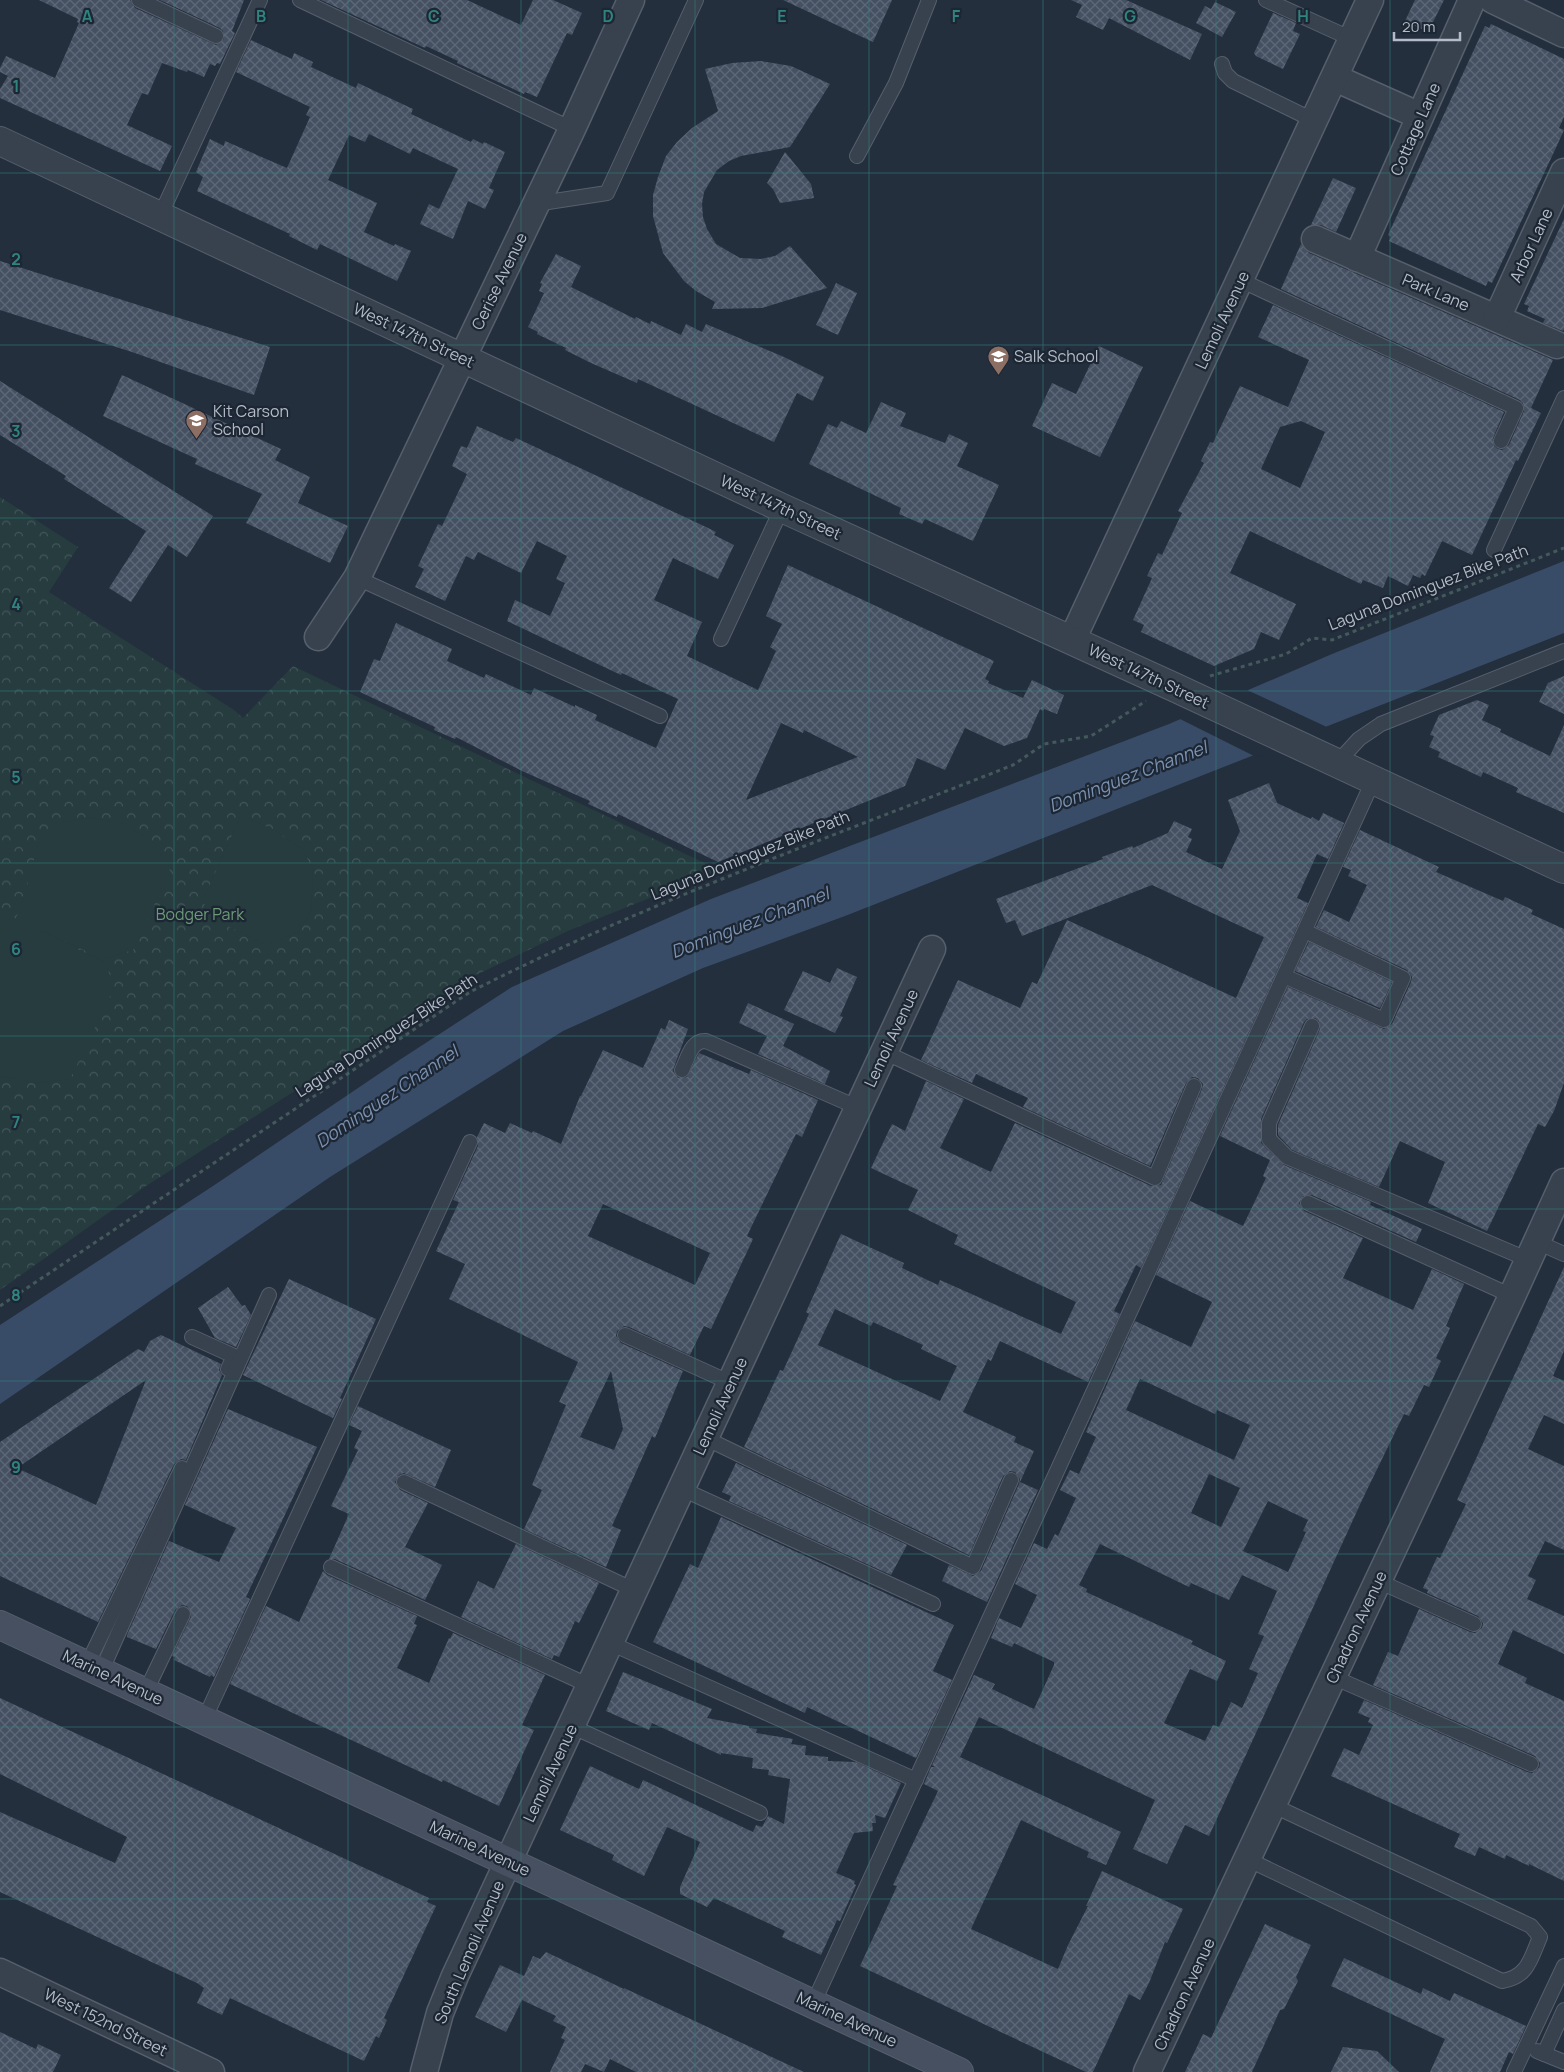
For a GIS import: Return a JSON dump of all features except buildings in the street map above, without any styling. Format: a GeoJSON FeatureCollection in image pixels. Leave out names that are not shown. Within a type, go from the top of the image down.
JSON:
{"type":"FeatureCollection","features":[{"type":"Feature","properties":{"kind":"main road","name":"Marine Avenue"},"geometry":{"type":"LineString","coordinates":[[0,1625],[960,2072]]}},
{"type":"Feature","properties":{"kind":"street","name":"Cerise Avenue"},"geometry":{"type":"LineString","coordinates":[[318,637],[357,578],[572,129],[631,0]]}},
{"type":"Feature","properties":{"kind":"street","name":"Lemoli Avenue"},"geometry":{"type":"LineString","coordinates":[[1072,640],[1370,0]]}},
{"type":"Feature","properties":{"kind":"street","name":"Cottage Lane"},"geometry":{"type":"LineString","coordinates":[[1358,258],[1472,0]]}},
{"type":"Feature","properties":{"kind":"street"},"geometry":{"type":"LineString","coordinates":[[1493,0],[1564,34]]}},
{"type":"Feature","properties":{"kind":"street"},"geometry":{"type":"LineString","coordinates":[[1335,78],[1420,116]]}},
{"type":"Feature","properties":{"kind":"street","name":"West 147th Street"},"geometry":{"type":"LineString","coordinates":[[0,141],[782,508],[1182,690],[1564,869]]}},
{"type":"Feature","properties":{"kind":"street","name":"Arbor Lane"},"geometry":{"type":"LineString","coordinates":[[1497,318],[1564,172]]}},
{"type":"Feature","properties":{"kind":"street","name":"Park Lane"},"geometry":{"type":"LineString","coordinates":[[1315,239],[1557,345]]}},
{"type":"Feature","properties":{"kind":"street","name":"Lemoli Avenue"},"geometry":{"type":"LineString","coordinates":[[508,1862],[932,949]]}},
{"type":"Feature","properties":{"kind":"street","name":"Chadron Avenue"},"geometry":{"type":"LineString","coordinates":[[1147,2072],[1564,1182]]}},
{"type":"Feature","properties":{"kind":"street","name":"South Lemoli Avenue"},"geometry":{"type":"LineString","coordinates":[[424,2072],[440,2013],[455,1976],[508,1862]]}},
{"type":"Feature","properties":{"kind":"street","name":"West 152nd Street"},"geometry":{"type":"LineString","coordinates":[[0,1972],[177,2065],[212,2072]]}},
{"type":"Feature","properties":{"kind":"lane"},"geometry":{"type":"LineString","coordinates":[[139,0],[216,36]]}},
{"type":"Feature","properties":{"kind":"lane"},"geometry":{"type":"LineString","coordinates":[[160,216],[260,0]]}},
{"type":"Feature","properties":{"kind":"lane"},"geometry":{"type":"LineString","coordinates":[[300,0],[572,129]]}},
{"type":"Feature","properties":{"kind":"lane"},"geometry":{"type":"LineString","coordinates":[[535,204],[607,193],[696,0]]}},
{"type":"Feature","properties":{"kind":"lane"},"geometry":{"type":"LineString","coordinates":[[857,156],[896,83],[930,0]]}},
{"type":"Feature","properties":{"kind":"lane"},"geometry":{"type":"LineString","coordinates":[[1266,0],[1352,39]]}},
{"type":"Feature","properties":{"kind":"lane"},"geometry":{"type":"LineString","coordinates":[[1222,64],[1225,73],[1233,82],[1315,121]]}},
{"type":"Feature","properties":{"kind":"lane"},"geometry":{"type":"LineString","coordinates":[[1240,280],[1516,408],[1502,441]]}},
{"type":"Feature","properties":{"kind":"lane"},"geometry":{"type":"LineString","coordinates":[[1494,550],[1564,398]]}},
{"type":"Feature","properties":{"kind":"lane"},"geometry":{"type":"LineString","coordinates":[[721,639],[782,508]]}},
{"type":"Feature","properties":{"kind":"lane"},"geometry":{"type":"LineString","coordinates":[[357,578],[660,716]]}},
{"type":"Feature","properties":{"kind":"lane"},"geometry":{"type":"LineString","coordinates":[[1337,764],[1359,739],[1381,724],[1564,651]]}},
{"type":"Feature","properties":{"kind":"lane"},"geometry":{"type":"LineString","coordinates":[[813,2004],[1373,781]]}},
{"type":"Feature","properties":{"kind":"lane"},"geometry":{"type":"LineString","coordinates":[[1284,976],[1384,1020],[1403,978],[1305,931]]}},
{"type":"Feature","properties":{"kind":"lane"},"geometry":{"type":"LineString","coordinates":[[1312,1026],[1269,1123],[1269,1139],[1287,1157],[1533,1251],[1564,1254]]}},
{"type":"Feature","properties":{"kind":"lane"},"geometry":{"type":"LineString","coordinates":[[682,1070],[694,1044],[700,1040],[706,1041],[859,1108]]}},
{"type":"Feature","properties":{"kind":"lane"},"geometry":{"type":"LineString","coordinates":[[884,1052],[1155,1178],[1194,1086]]}},
{"type":"Feature","properties":{"kind":"lane"},"geometry":{"type":"LineString","coordinates":[[204,1720],[470,1142]]}},
{"type":"Feature","properties":{"kind":"lane"},"geometry":{"type":"LineString","coordinates":[[1308,1203],[1512,1296]]}},
{"type":"Feature","properties":{"kind":"lane"},"geometry":{"type":"LineString","coordinates":[[94,1669],[269,1295]]}},
{"type":"Feature","properties":{"kind":"lane"},"geometry":{"type":"LineString","coordinates":[[625,1334],[731,1383]]}},
{"type":"Feature","properties":{"kind":"lane"},"geometry":{"type":"LineString","coordinates":[[94,1669],[234,1356],[192,1337]]}},
{"type":"Feature","properties":{"kind":"lane"},"geometry":{"type":"LineString","coordinates":[[705,1438],[973,1567],[1011,1480]]}},
{"type":"Feature","properties":{"kind":"lane"},"geometry":{"type":"LineString","coordinates":[[404,1482],[634,1590]]}},
{"type":"Feature","properties":{"kind":"lane"},"geometry":{"type":"LineString","coordinates":[[682,1489],[933,1604]]}},
{"type":"Feature","properties":{"kind":"lane"},"geometry":{"type":"LineString","coordinates":[[330,1567],[590,1686]]}},
{"type":"Feature","properties":{"kind":"lane"},"geometry":{"type":"LineString","coordinates":[[1378,1581],[1474,1624]]}},
{"type":"Feature","properties":{"kind":"lane"},"geometry":{"type":"LineString","coordinates":[[145,1693],[183,1614]]}},
{"type":"Feature","properties":{"kind":"lane"},"geometry":{"type":"LineString","coordinates":[[610,1643],[916,1780]]}},
{"type":"Feature","properties":{"kind":"lane"},"geometry":{"type":"LineString","coordinates":[[1333,1676],[1532,1764]]}},
{"type":"Feature","properties":{"kind":"lane"},"geometry":{"type":"LineString","coordinates":[[571,1726],[760,1813]]}},
{"type":"Feature","properties":{"kind":"lane"},"geometry":{"type":"LineString","coordinates":[[1247,1859],[1502,1981],[1513,1979],[1525,1970],[1540,1937],[1531,1926],[1272,1805]]}},
{"type":"Feature","properties":{"kind":"lane"},"geometry":{"type":"LineString","coordinates":[[1514,2072],[1564,1966]]}},
{"type":"Feature","properties":{"kind":"lane"},"geometry":{"type":"LineString","coordinates":[[1544,2054],[1564,2010]]}},
{"type":"Feature","properties":{"kind":"lane"},"geometry":{"type":"LineString","coordinates":[[1526,2046],[1564,2062]]}},
{"type":"Feature","properties":{"kind":"path","name":"Laguna Dominguez Bike Path"},"geometry":{"type":"LineString","coordinates":[[0,1306],[470,992],[535,959],[633,915],[1013,765],[1044,744],[1091,736],[1145,701],[1286,654],[1312,638],[1332,640],[1564,548]]}},
{"type":"Feature","properties":{"kind":"green space","name":"Bodger Park"},"geometry":{"type":"Polygon","coordinates":[[[0,497],[78,547],[49,592],[234,710],[243,718],[293,666],[719,870],[570,930],[476,975],[146,1186],[0,1290],[0,497]]]}},
{"type":"Feature","properties":{"kind":"green space"},"geometry":{"type":"Polygon","coordinates":[[[241,815],[274,830],[303,850],[313,870],[311,912],[298,932],[267,945],[209,917],[203,900],[241,815]]]}},
{"type":"Feature","properties":{"kind":"green space"},"geometry":{"type":"Polygon","coordinates":[[[88,817],[124,824],[156,844],[170,871],[133,950],[103,959],[39,929],[106,964],[114,988],[70,1079],[37,1083],[0,1076],[0,922],[16,918],[21,908],[38,845],[61,823],[88,817]]]}},
{"type":"Feature","properties":{"kind":"water","name":"Dominguez Channel"},"geometry":{"type":"Polygon","coordinates":[[[1564,561],[1564,633],[845,916],[703,968],[563,1031],[330,1177],[0,1404],[0,1325],[512,987],[711,899],[1169,724],[1332,654],[1564,561]]]}},
{"type":"Feature","properties":{"kind":"pier"},"geometry":{"type":"Polygon","coordinates":[[[1245,689],[1329,728],[1256,757],[1178,718],[1245,689]]]}},
{"type":"Feature","properties":{"kind":"place","name":"Salk School"},"geometry":{"type":"Point","coordinates":[998,375]}},
{"type":"Feature","properties":{"kind":"place","name":"Kit Carson School"},"geometry":{"type":"Point","coordinates":[197,439]}}]}
